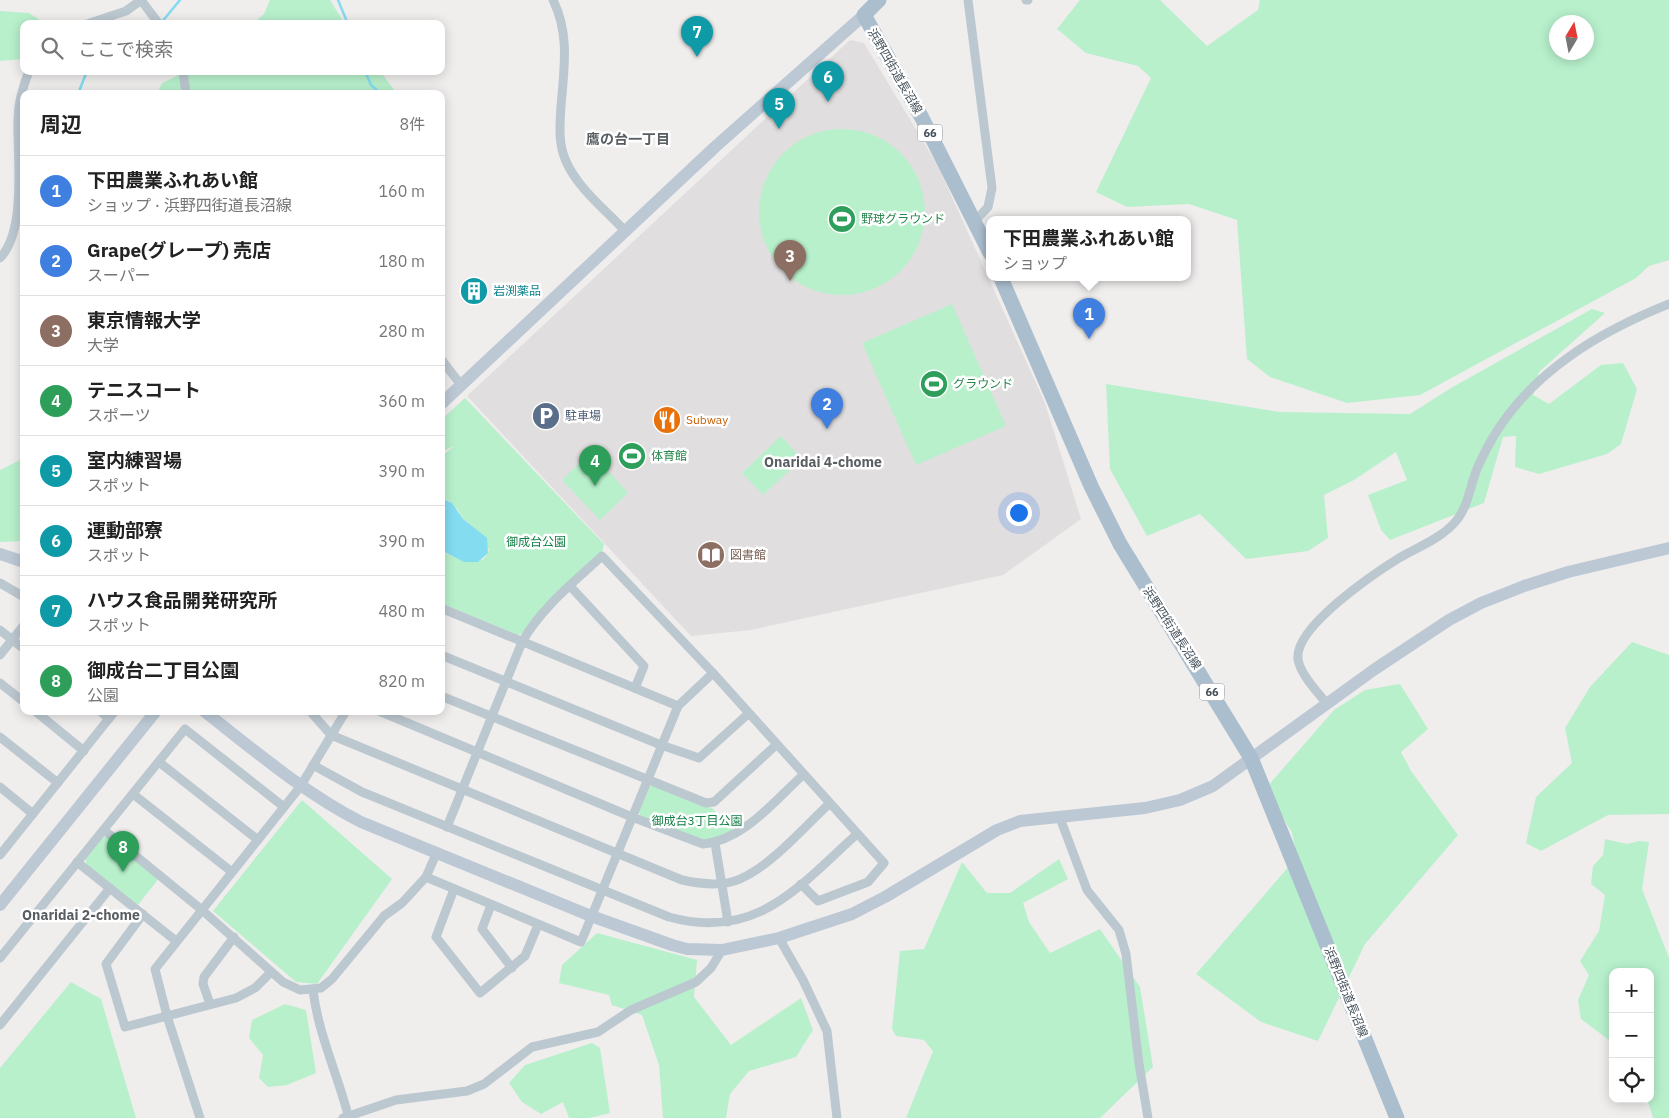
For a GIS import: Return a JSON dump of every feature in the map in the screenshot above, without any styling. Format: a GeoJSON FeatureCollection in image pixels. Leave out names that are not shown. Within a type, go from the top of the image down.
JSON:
{"type":"FeatureCollection","features":[{"type":"Feature","properties":{"kind":"main road","name":"浜野四街道長沼線"},"geometry":{"type":"LineString","coordinates":[[879,0],[864,15],[922,118],[986,244]]}},
{"type":"Feature","properties":{"kind":"main road","name":"浜野四街道長沼線"},"geometry":{"type":"LineString","coordinates":[[1002,281],[1091,486],[1120,544],[1251,758],[1397,1118]]}},
{"type":"Feature","properties":{"kind":"street"},"geometry":{"type":"LineString","coordinates":[[99,20],[126,11],[141,0],[156,20]]}},
{"type":"Feature","properties":{"kind":"street"},"geometry":{"type":"LineString","coordinates":[[553,0],[562,22],[566,51],[559,136],[564,158],[574,176],[626,232]]}},
{"type":"Feature","properties":{"kind":"street"},"geometry":{"type":"LineString","coordinates":[[968,0],[992,188],[988,207],[975,221]]}},
{"type":"Feature","properties":{"kind":"street"},"geometry":{"type":"LineString","coordinates":[[445,400],[715,147],[864,15]]}},
{"type":"Feature","properties":{"kind":"street"},"geometry":{"type":"LineString","coordinates":[[22,90],[27,75]]}},
{"type":"Feature","properties":{"kind":"street"},"geometry":{"type":"LineString","coordinates":[[184,75],[185,90]]}},
{"type":"Feature","properties":{"kind":"street"},"geometry":{"type":"LineString","coordinates":[[0,258],[8,247],[15,223],[19,192],[18,118],[20,105]]}},
{"type":"Feature","properties":{"kind":"street"},"geometry":{"type":"LineString","coordinates":[[1326,703],[1301,668],[1298,660],[1298,653],[1309,629],[1331,608],[1387,566],[1442,534],[1454,523],[1463,511],[1478,468],[1493,438],[1528,392],[1567,356],[1615,327],[1669,304]]}},
{"type":"Feature","properties":{"kind":"street"},"geometry":{"type":"LineString","coordinates":[[445,363],[461,385]]}},
{"type":"Feature","properties":{"kind":"street"},"geometry":{"type":"LineString","coordinates":[[209,715],[300,787],[361,822],[591,916],[672,945],[688,949],[722,950],[779,938],[852,914],[885,897],[997,830],[1020,822],[1145,808],[1180,800],[1213,786],[1326,703],[1425,636],[1481,603],[1524,586],[1568,572],[1669,548]]}},
{"type":"Feature","properties":{"kind":"street"},"geometry":{"type":"LineString","coordinates":[[0,554],[20,561]]}},
{"type":"Feature","properties":{"kind":"street"},"geometry":{"type":"LineString","coordinates":[[447,827],[522,642],[532,624],[602,556],[713,673],[802,775],[884,863],[868,882],[818,901],[801,884]]}},
{"type":"Feature","properties":{"kind":"street"},"geometry":{"type":"LineString","coordinates":[[0,583],[20,595]]}},
{"type":"Feature","properties":{"kind":"street"},"geometry":{"type":"LineString","coordinates":[[570,586],[644,666],[635,688]]}},
{"type":"Feature","properties":{"kind":"street"},"geometry":{"type":"LineString","coordinates":[[445,610],[678,706]]}},
{"type":"Feature","properties":{"kind":"street"},"geometry":{"type":"LineString","coordinates":[[0,630],[20,646]]}},
{"type":"Feature","properties":{"kind":"street"},"geometry":{"type":"LineString","coordinates":[[0,654],[20,630]]}},
{"type":"Feature","properties":{"kind":"street"},"geometry":{"type":"LineString","coordinates":[[445,657],[661,745],[699,758],[748,714]]}},
{"type":"Feature","properties":{"kind":"street"},"geometry":{"type":"LineString","coordinates":[[426,877],[581,942],[678,706],[713,673]]}},
{"type":"Feature","properties":{"kind":"street"},"geometry":{"type":"LineString","coordinates":[[0,683],[20,699]]}},
{"type":"Feature","properties":{"kind":"street"},"geometry":{"type":"LineString","coordinates":[[445,698],[710,804],[776,745]]}},
{"type":"Feature","properties":{"kind":"street"},"geometry":{"type":"LineString","coordinates":[[39,715],[84,751]]}},
{"type":"Feature","properties":{"kind":"street"},"geometry":{"type":"LineString","coordinates":[[104,715],[109,719]]}},
{"type":"Feature","properties":{"kind":"street"},"geometry":{"type":"LineString","coordinates":[[0,855],[112,715]]}},
{"type":"Feature","properties":{"kind":"street"},"geometry":{"type":"LineString","coordinates":[[2,897],[153,715]]}},
{"type":"Feature","properties":{"kind":"street"},"geometry":{"type":"LineString","coordinates":[[313,715],[331,736],[617,854],[682,880],[699,884],[738,880],[761,867],[829,804]]}},
{"type":"Feature","properties":{"kind":"street"},"geometry":{"type":"LineString","coordinates":[[200,1118],[167,1016],[155,969],[300,787],[344,715]]}},
{"type":"Feature","properties":{"kind":"street"},"geometry":{"type":"LineString","coordinates":[[389,715],[632,817],[703,844],[715,843],[738,833],[802,775]]}},
{"type":"Feature","properties":{"kind":"street"},"geometry":{"type":"LineString","coordinates":[[0,958],[185,729],[284,807]]}},
{"type":"Feature","properties":{"kind":"street"},"geometry":{"type":"LineString","coordinates":[[0,737],[58,783]]}},
{"type":"Feature","properties":{"kind":"street"},"geometry":{"type":"LineString","coordinates":[[159,762],[258,840]]}},
{"type":"Feature","properties":{"kind":"street"},"geometry":{"type":"LineString","coordinates":[[314,765],[362,792],[669,917],[688,922],[711,924],[728,922],[758,914],[782,900],[857,834]]}},
{"type":"Feature","properties":{"kind":"street"},"geometry":{"type":"LineString","coordinates":[[0,787],[33,814]]}},
{"type":"Feature","properties":{"kind":"street"},"geometry":{"type":"LineString","coordinates":[[133,794],[232,872]]}},
{"type":"Feature","properties":{"kind":"street"},"geometry":{"type":"LineString","coordinates":[[1060,818],[1087,890],[1119,930],[1126,954],[1139,1064],[1148,1118]]}},
{"type":"Feature","properties":{"kind":"street"},"geometry":{"type":"LineString","coordinates":[[104,830],[234,937],[271,972],[292,987],[313,990],[332,979],[384,916],[402,903],[426,877],[437,852]]}},
{"type":"Feature","properties":{"kind":"street"},"geometry":{"type":"LineString","coordinates":[[0,840],[8,846]]}},
{"type":"Feature","properties":{"kind":"street"},"geometry":{"type":"LineString","coordinates":[[715,843],[728,922]]}},
{"type":"Feature","properties":{"kind":"street"},"geometry":{"type":"LineString","coordinates":[[77,862],[176,941]]}},
{"type":"Feature","properties":{"kind":"street"},"geometry":{"type":"LineString","coordinates":[[0,1024],[4,1013],[110,888]]}},
{"type":"Feature","properties":{"kind":"street"},"geometry":{"type":"LineString","coordinates":[[454,889],[436,937],[480,993],[525,956],[538,924]]}},
{"type":"Feature","properties":{"kind":"street"},"geometry":{"type":"LineString","coordinates":[[492,905],[482,929],[512,968]]}},
{"type":"Feature","properties":{"kind":"street"},"geometry":{"type":"LineString","coordinates":[[143,914],[107,960],[106,968],[125,1027],[246,993],[271,972]]}},
{"type":"Feature","properties":{"kind":"street"},"geometry":{"type":"LineString","coordinates":[[210,1004],[204,984],[204,977],[234,937]]}},
{"type":"Feature","properties":{"kind":"street"},"geometry":{"type":"LineString","coordinates":[[779,938],[804,980],[827,1031],[837,1118]]}},
{"type":"Feature","properties":{"kind":"street"},"geometry":{"type":"LineString","coordinates":[[313,990],[321,1031],[340,1084],[346,1116],[396,1100],[467,1092],[484,1084],[532,1047],[598,1032],[631,1010],[696,982],[711,968],[722,950]]}},
{"type":"Feature","properties":{"kind":"shaded area"},"geometry":{"type":"Polygon","coordinates":[[[850,40],[864,43],[938,166],[986,272],[986,281],[990,281],[1045,403],[1081,519],[1003,575],[751,630],[691,636],[467,396],[850,40]]]}},
{"type":"Feature","properties":{"kind":"green space"},"geometry":{"type":"Polygon","coordinates":[[[270,0],[330,0],[342,20],[257,20],[264,14],[270,0]]]}},
{"type":"Feature","properties":{"kind":"green space"},"geometry":{"type":"Polygon","coordinates":[[[1080,0],[1160,0],[1207,46],[1258,10],[1260,0],[1669,0],[1669,260],[1649,266],[1636,278],[1420,395],[1347,403],[1270,377],[1247,359],[1237,220],[1189,204],[1127,207],[1096,192],[1151,78],[1138,66],[1086,53],[1057,29],[1080,0]]]}},
{"type":"Feature","properties":{"kind":"green space"},"geometry":{"type":"Polygon","coordinates":[[[0,11],[29,13],[40,20],[20,20],[20,59],[0,61],[0,11]]]}},
{"type":"Feature","properties":{"kind":"green space"},"geometry":{"type":"Polygon","coordinates":[[[179,75],[383,75],[394,90],[159,90],[162,83],[179,75]]]}},
{"type":"Feature","properties":{"kind":"green space","name":"野球グラウンド"},"geometry":{"type":"Polygon","coordinates":[[[842,129],[866,133],[881,139],[906,160],[915,173],[921,188],[925,212],[921,236],[915,251],[894,276],[881,285],[866,291],[842,295],[818,291],[803,285],[778,264],[769,251],[763,236],[759,212],[763,188],[769,173],[790,148],[803,139],[818,133],[842,129]]]}},
{"type":"Feature","properties":{"kind":"green space","name":"グラウンド"},"geometry":{"type":"Polygon","coordinates":[[[952,304],[1006,426],[916,465],[862,343],[952,304]]]}},
{"type":"Feature","properties":{"kind":"green space"},"geometry":{"type":"Polygon","coordinates":[[[1592,309],[1605,313],[1539,372],[1533,395],[1549,404],[1601,365],[1623,363],[1637,389],[1621,444],[1607,454],[1539,474],[1515,467],[1516,436],[1503,437],[1484,503],[1390,540],[1381,530],[1368,495],[1407,480],[1396,452],[1354,480],[1324,495],[1328,538],[1308,551],[1246,559],[1200,514],[1147,536],[1110,469],[1106,384],[1279,412],[1410,414],[1451,388],[1592,309]]]}},
{"type":"Feature","properties":{"kind":"green space","name":"御成台公園"},"geometry":{"type":"Polygon","coordinates":[[[465,398],[604,544],[602,552],[523,633],[518,635],[445,605],[445,552],[461,560],[475,562],[486,556],[489,549],[471,525],[463,519],[458,510],[445,500],[445,454],[454,446],[445,450],[445,416],[465,398]]]}},
{"type":"Feature","properties":{"kind":"green space"},"geometry":{"type":"Polygon","coordinates":[[[781,436],[802,459],[763,495],[742,473],[781,436]]]}},
{"type":"Feature","properties":{"kind":"green space"},"geometry":{"type":"Polygon","coordinates":[[[591,452],[628,493],[600,520],[562,480],[591,452]]]}},
{"type":"Feature","properties":{"kind":"green space"},"geometry":{"type":"Polygon","coordinates":[[[20,460],[20,541],[0,542],[0,470],[20,460]]]}},
{"type":"Feature","properties":{"kind":"green space"},"geometry":{"type":"Polygon","coordinates":[[[1632,642],[1669,655],[1669,814],[1608,815],[1541,851],[1526,843],[1536,797],[1572,763],[1565,728],[1590,687],[1632,642]]]}},
{"type":"Feature","properties":{"kind":"green space"},"geometry":{"type":"Polygon","coordinates":[[[1400,684],[1428,729],[1401,752],[1411,771],[1458,835],[1365,944],[1318,1041],[1261,1022],[1196,974],[1297,857],[1292,833],[1266,788],[1334,710],[1365,690],[1400,684]]]}},
{"type":"Feature","properties":{"kind":"green space","name":"御成台3丁目公園"},"geometry":{"type":"Polygon","coordinates":[[[654,785],[712,808],[734,831],[705,841],[641,817],[639,812],[650,786],[654,785]]]}},
{"type":"Feature","properties":{"kind":"green space"},"geometry":{"type":"Polygon","coordinates":[[[302,800],[392,879],[317,984],[296,982],[213,911],[302,800]]]}},
{"type":"Feature","properties":{"kind":"green space"},"geometry":{"type":"Polygon","coordinates":[[[102,837],[107,837],[159,878],[138,905],[86,865],[86,858],[102,837]]]}},
{"type":"Feature","properties":{"kind":"green space"},"geometry":{"type":"Polygon","coordinates":[[[1605,839],[1627,844],[1639,841],[1649,842],[1642,889],[1669,958],[1669,1118],[1653,1118],[1648,1103],[1654,1103],[1654,968],[1609,968],[1609,1040],[1581,1019],[1578,1000],[1589,975],[1580,961],[1599,931],[1605,895],[1591,884],[1593,866],[1603,855],[1605,839]]]}},
{"type":"Feature","properties":{"kind":"green space"},"geometry":{"type":"Polygon","coordinates":[[[1059,859],[1068,879],[1023,903],[1029,922],[1050,953],[1100,929],[1140,987],[1153,1067],[1100,1118],[906,1118],[933,1051],[924,1040],[896,1036],[892,1029],[900,951],[924,949],[962,862],[987,893],[1010,893],[1059,859]]]}},
{"type":"Feature","properties":{"kind":"green space"},"geometry":{"type":"Polygon","coordinates":[[[597,933],[697,960],[694,997],[731,1045],[801,998],[813,1030],[796,1057],[749,1071],[730,1094],[726,1118],[663,1118],[659,1065],[642,1015],[612,1005],[609,995],[559,983],[562,965],[597,933]]]}},
{"type":"Feature","properties":{"kind":"green space"},"geometry":{"type":"Polygon","coordinates":[[[71,982],[101,999],[136,1118],[0,1118],[0,1068],[71,982]]]}},
{"type":"Feature","properties":{"kind":"green space"},"geometry":{"type":"Polygon","coordinates":[[[285,1004],[306,1010],[316,1073],[287,1085],[268,1087],[259,1078],[263,1055],[249,1038],[252,1020],[285,1004]]]}},
{"type":"Feature","properties":{"kind":"green space"},"geometry":{"type":"Polygon","coordinates":[[[592,1043],[600,1048],[610,1113],[589,1118],[569,1118],[563,1102],[541,1114],[522,1102],[509,1083],[525,1065],[592,1043]]]}},
{"type":"Feature","properties":{"kind":"water"},"geometry":{"type":"Polygon","coordinates":[[[445,500],[452,503],[463,519],[487,538],[488,553],[478,562],[464,562],[445,552],[445,500]]]}},
{"type":"Feature","properties":{"kind":"waterway"},"geometry":{"type":"LineString","coordinates":[[163,20],[180,0]]}},
{"type":"Feature","properties":{"kind":"waterway"},"geometry":{"type":"LineString","coordinates":[[338,0],[346,20]]}},
{"type":"Feature","properties":{"kind":"waterway"},"geometry":{"type":"LineString","coordinates":[[80,90],[85,75]]}},
{"type":"Feature","properties":{"kind":"waterway"},"geometry":{"type":"LineString","coordinates":[[367,75],[371,85],[377,90]]}},
{"type":"Feature","properties":{"kind":"place","name":"ハウス食品開発研究所"},"geometry":{"type":"Point","coordinates":[697,57]}},
{"type":"Feature","properties":{"kind":"place","name":"運動部寮"},"geometry":{"type":"Point","coordinates":[828,102]}},
{"type":"Feature","properties":{"kind":"place","name":"室内練習場"},"geometry":{"type":"Point","coordinates":[779,129]}},
{"type":"Feature","properties":{"kind":"place","name":"野球グラウンド"},"geometry":{"type":"Point","coordinates":[842,219]}},
{"type":"Feature","properties":{"kind":"place","name":"東京情報大学"},"geometry":{"type":"Point","coordinates":[790,281]}},
{"type":"Feature","properties":{"kind":"place","name":"岩渕薬品"},"geometry":{"type":"Point","coordinates":[474,291]}},
{"type":"Feature","properties":{"kind":"place","name":"下田農業ふれあい館"},"geometry":{"type":"Point","coordinates":[1089,339]}},
{"type":"Feature","properties":{"kind":"place","name":"グラウンド"},"geometry":{"type":"Point","coordinates":[934,384]}},
{"type":"Feature","properties":{"kind":"place","name":"駐車場"},"geometry":{"type":"Point","coordinates":[546,416]}},
{"type":"Feature","properties":{"kind":"place","name":"Subway"},"geometry":{"type":"Point","coordinates":[667,420]}},
{"type":"Feature","properties":{"kind":"place","name":"Grape(グレープ) 売店"},"geometry":{"type":"Point","coordinates":[827,429]}},
{"type":"Feature","properties":{"kind":"place","name":"体育館"},"geometry":{"type":"Point","coordinates":[632,456]}},
{"type":"Feature","properties":{"kind":"place","name":"テニスコート"},"geometry":{"type":"Point","coordinates":[595,486]}},
{"type":"Feature","properties":{"kind":"place","name":"図書館"},"geometry":{"type":"Point","coordinates":[711,555]}},
{"type":"Feature","properties":{"kind":"place","name":"御成台二丁目公園"},"geometry":{"type":"Point","coordinates":[123,872]}},
{"type":"Feature","properties":{"kind":"district","name":"鷹の台一丁目"},"geometry":{"type":"Point","coordinates":[628,139]}},
{"type":"Feature","properties":{"kind":"district","name":"Onaridai 4-chome"},"geometry":{"type":"Point","coordinates":[823,462]}},
{"type":"Feature","properties":{"kind":"district","name":"Onaridai 2-chome"},"geometry":{"type":"Point","coordinates":[81,915]}}]}
